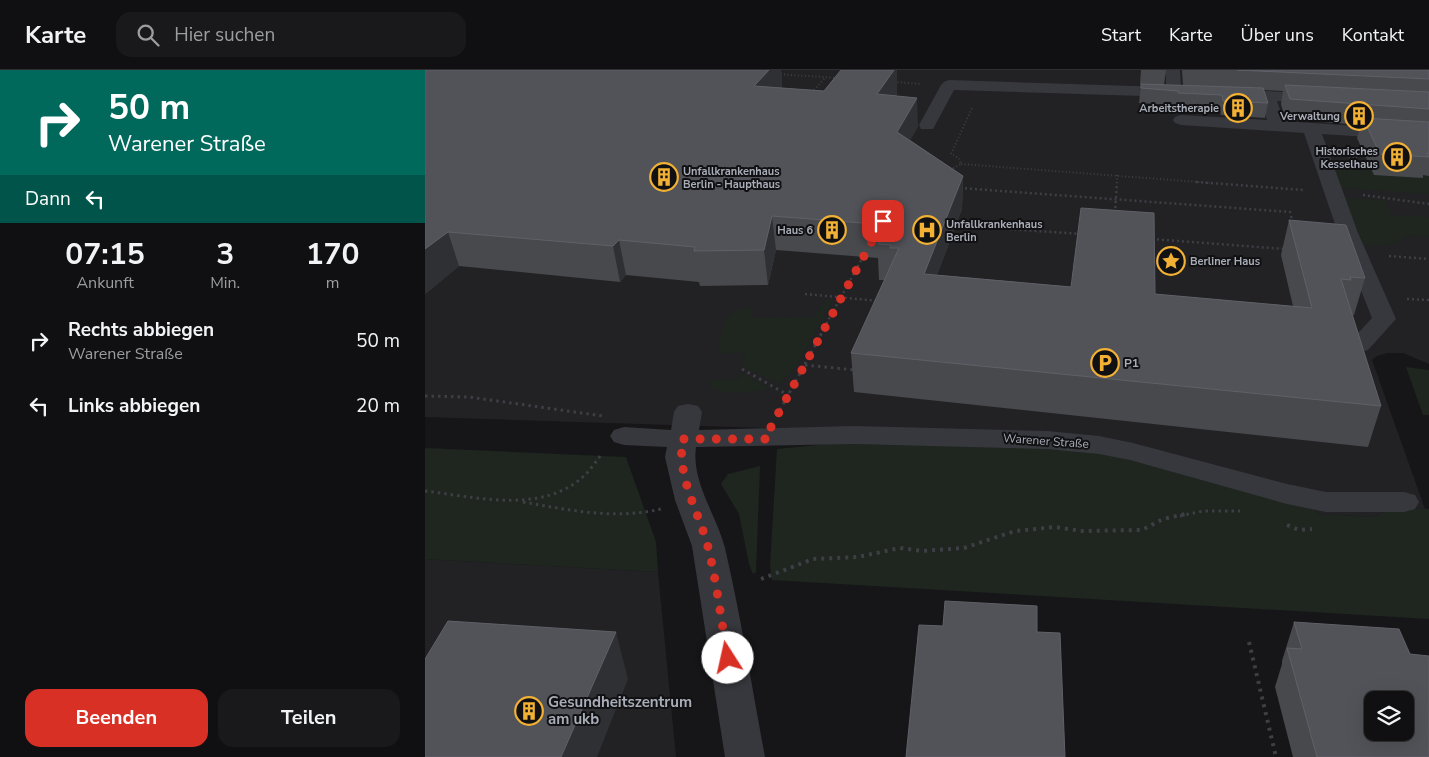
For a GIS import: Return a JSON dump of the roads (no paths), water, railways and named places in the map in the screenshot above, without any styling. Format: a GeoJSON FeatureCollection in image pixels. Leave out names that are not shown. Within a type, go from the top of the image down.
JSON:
{"type":"FeatureCollection","features":[{"type":"Feature","properties":{"kind":"street"},"geometry":{"type":"LineString","coordinates":[[1157,70],[1173,71],[1174,92]]}},
{"type":"Feature","properties":{"kind":"street"},"geometry":{"type":"LineString","coordinates":[[927,125],[949,85],[1108,84],[1141,91],[1193,93]]}},
{"type":"Feature","properties":{"kind":"street"},"geometry":{"type":"LineString","coordinates":[[1212,94],[1334,100]]}},
{"type":"Feature","properties":{"kind":"street"},"geometry":{"type":"LineString","coordinates":[[1268,96],[1277,126]]}},
{"type":"Feature","properties":{"kind":"street"},"geometry":{"type":"LineString","coordinates":[[1181,120],[1429,136]]}},
{"type":"Feature","properties":{"kind":"street"},"geometry":{"type":"LineString","coordinates":[[1311,128],[1333,192],[1384,319],[1359,345]]}},
{"type":"Feature","properties":{"kind":"street"},"geometry":{"type":"LineString","coordinates":[[685,426],[680,457],[690,500],[708,546],[745,757]]}},
{"type":"Feature","properties":{"kind":"street","name":"Warener Straße"},"geometry":{"type":"LineString","coordinates":[[612,435],[685,426],[769,439],[855,436],[1047,440],[1090,444],[1133,452],[1287,494],[1326,502],[1404,502]]}},
{"type":"Feature","properties":{"kind":"place","name":"Arbeitstherapie"},"geometry":{"type":"Point","coordinates":[1238,108]}},
{"type":"Feature","properties":{"kind":"place","name":"Verwaltung"},"geometry":{"type":"Point","coordinates":[1359,116]}},
{"type":"Feature","properties":{"kind":"place","name":"Historisches Kesselhaus"},"geometry":{"type":"Point","coordinates":[1397,157]}},
{"type":"Feature","properties":{"kind":"place","name":"Unfallkrankenhaus Berlin - Haupthaus"},"geometry":{"type":"Point","coordinates":[664,177]}},
{"type":"Feature","properties":{"kind":"place","name":"Haus 6"},"geometry":{"type":"Point","coordinates":[832,230]}},
{"type":"Feature","properties":{"kind":"place","name":"Unfallkrankenhaus Berlin"},"geometry":{"type":"Point","coordinates":[927,230]}},
{"type":"Feature","properties":{"kind":"place","name":"Berliner Haus"},"geometry":{"type":"Point","coordinates":[1171,261]}},
{"type":"Feature","properties":{"kind":"place","name":"P1"},"geometry":{"type":"Point","coordinates":[1105,363]}},
{"type":"Feature","properties":{"kind":"place","name":"Gesundheitszentrum am ukb"},"geometry":{"type":"Point","coordinates":[529,711]}}]}
